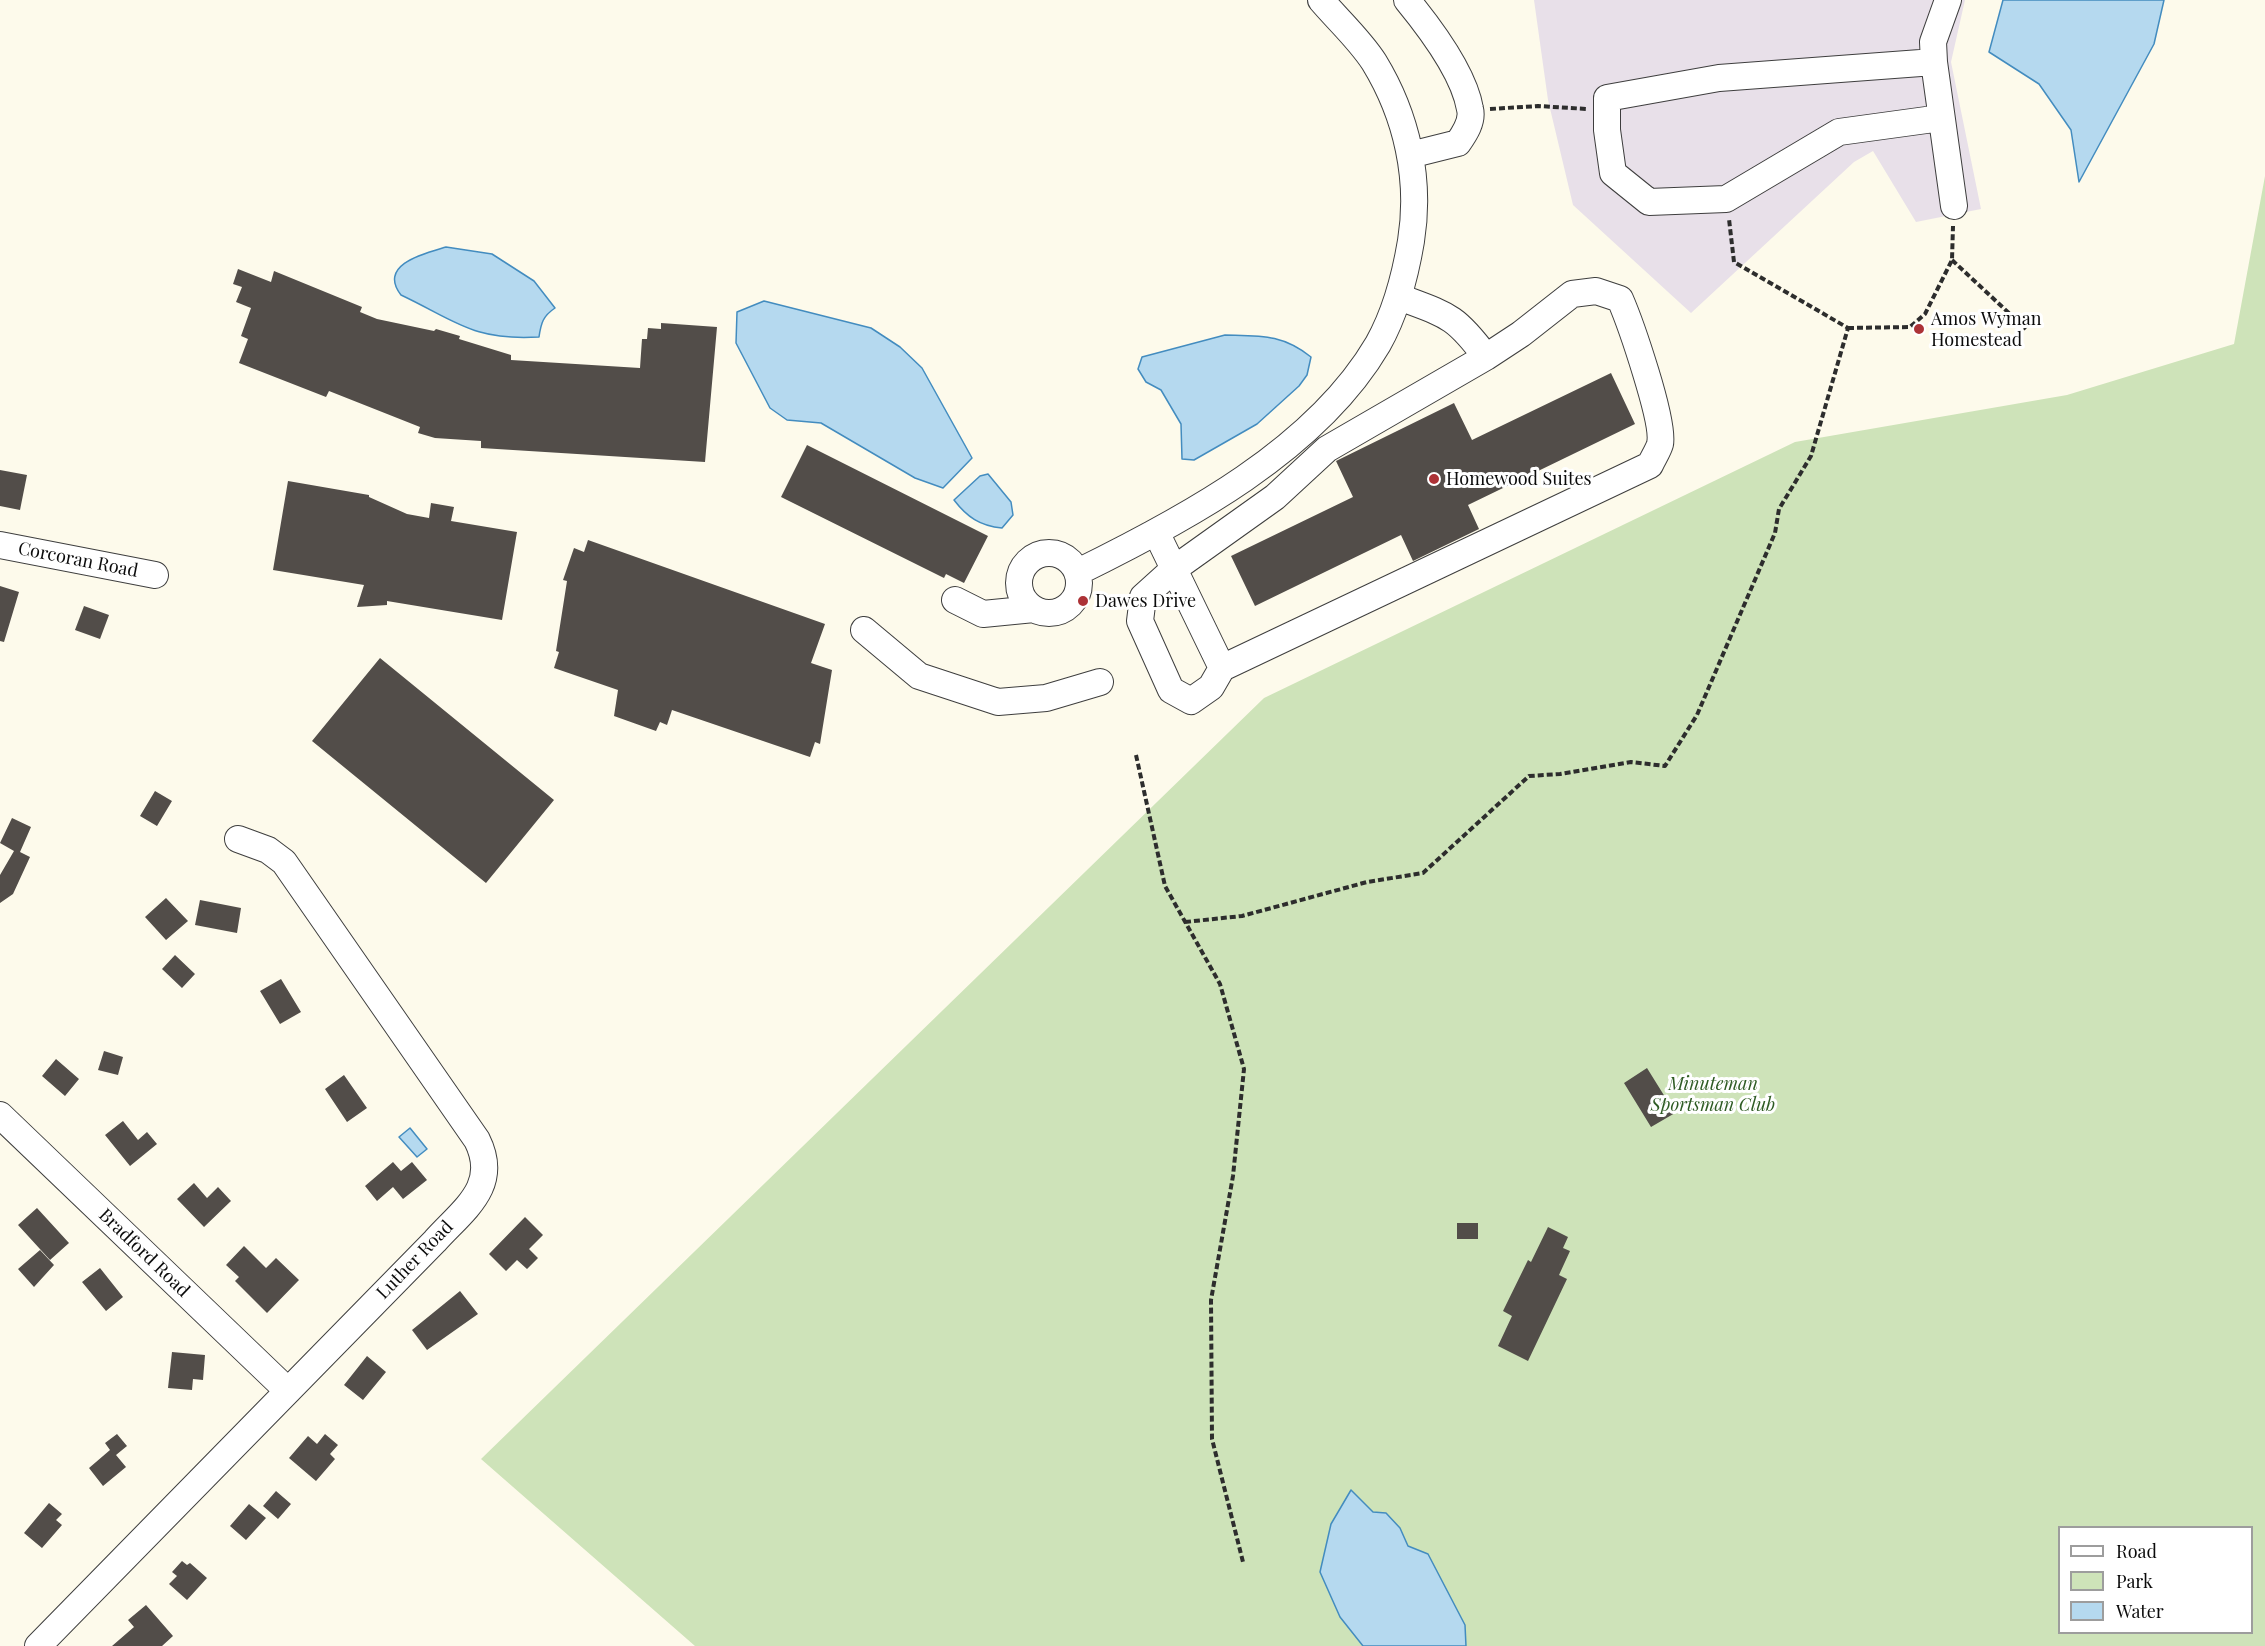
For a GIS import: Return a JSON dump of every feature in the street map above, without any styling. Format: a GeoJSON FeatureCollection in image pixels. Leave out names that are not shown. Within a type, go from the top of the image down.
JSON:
{"type":"FeatureCollection","features":[{"type":"Feature","properties":{"kind":"street"},"geometry":{"type":"LineString","coordinates":[[1309,0],[1345,28]]}},
{"type":"Feature","properties":{"kind":"street"},"geometry":{"type":"LineString","coordinates":[[1078,572],[1157,534],[1247,477],[1300,434],[1338,397],[1377,344],[1399,297],[1406,276],[1413,227],[1415,180],[1406,135],[1390,92],[1373,61],[1321,0]]}},
{"type":"Feature","properties":{"kind":"street"},"geometry":{"type":"LineString","coordinates":[[1407,0],[1425,22],[1461,81],[1471,111],[1467,129],[1458,143],[1410,155]]}},
{"type":"Feature","properties":{"kind":"street"},"geometry":{"type":"LineString","coordinates":[[1948,0],[1933,42],[1954,206]]}},
{"type":"Feature","properties":{"kind":"street"},"geometry":{"type":"LineString","coordinates":[[1934,62],[1719,78],[1607,98],[1612,173],[1649,202],[1726,199],[1839,132],[1941,118]]}},
{"type":"Feature","properties":{"kind":"street"},"geometry":{"type":"LineString","coordinates":[[1596,291],[1620,299],[1633,331],[1655,410],[1660,442],[1650,465],[1222,668],[1211,687],[1191,701],[1171,690],[1140,621],[1143,597],[1174,569],[1275,497],[1327,449],[1486,357],[1521,334],[1572,294],[1596,291]]}},
{"type":"Feature","properties":{"kind":"street"},"geometry":{"type":"LineString","coordinates":[[1399,297],[1449,315],[1467,331],[1486,357]]}},
{"type":"Feature","properties":{"kind":"street"},"geometry":{"type":"LineString","coordinates":[[1157,534],[1222,668]]}},
{"type":"Feature","properties":{"kind":"street","name":"Corcoran Road"},"geometry":{"type":"LineString","coordinates":[[0,545],[155,575]]}},
{"type":"Feature","properties":{"kind":"street"},"geometry":{"type":"LineString","coordinates":[[955,600],[983,614],[1034,609],[1055,613],[1065,609],[1075,599],[1079,586],[1078,572],[1069,561],[1057,554],[1042,554],[1030,560],[1021,572],[1022,595],[1034,609]]}},
{"type":"Feature","properties":{"kind":"street"},"geometry":{"type":"LineString","coordinates":[[864,630],[919,676],[998,702],[1046,698],[1100,682]]}},
{"type":"Feature","properties":{"kind":"street","name":"Luther Road"},"geometry":{"type":"LineString","coordinates":[[38,1646],[476,1197],[485,1173],[486,1156],[477,1140],[284,862],[268,850],[238,839]]}},
{"type":"Feature","properties":{"kind":"street","name":"Bradford Road"},"geometry":{"type":"LineString","coordinates":[[0,1115],[288,1391]]}},
{"type":"Feature","properties":{"kind":"path"},"geometry":{"type":"LineString","coordinates":[[1471,111],[1538,106],[1607,111]]}},
{"type":"Feature","properties":{"kind":"path"},"geometry":{"type":"LineString","coordinates":[[1726,199],[1734,262],[1848,328],[1910,327],[1925,314],[1953,260],[1954,206]]}},
{"type":"Feature","properties":{"kind":"path"},"geometry":{"type":"LineString","coordinates":[[1953,260],[2026,328]]}},
{"type":"Feature","properties":{"kind":"path"},"geometry":{"type":"LineString","coordinates":[[1185,922],[1242,916],[1366,882],[1423,873],[1528,776],[1560,774],[1631,762],[1665,766],[1696,715],[1775,533],[1779,509],[1811,456],[1848,328]]}},
{"type":"Feature","properties":{"kind":"path"},"geometry":{"type":"LineString","coordinates":[[1136,755],[1165,886],[1220,984],[1244,1069],[1233,1176],[1211,1300],[1212,1439],[1243,1562]]}},
{"type":"Feature","properties":{"kind":"shaded area"},"geometry":{"type":"Polygon","coordinates":[[[1534,0],[1965,0],[1951,62],[1981,209],[1916,222],[1873,151],[1854,162],[1691,313],[1573,205],[1548,100],[1534,0]]]}},
{"type":"Feature","properties":{"kind":"green space","name":"Minuteman Sportsman Club"},"geometry":{"type":"Polygon","coordinates":[[[2265,176],[2265,1646],[695,1646],[481,1459],[1264,698],[1795,442],[2067,395],[2234,344],[2265,176]]]}},
{"type":"Feature","properties":{"kind":"water"},"geometry":{"type":"Polygon","coordinates":[[[2003,0],[2164,0],[2154,44],[2079,182],[2071,130],[2039,84],[1989,52],[2003,0]]]}},
{"type":"Feature","properties":{"kind":"water"},"geometry":{"type":"Polygon","coordinates":[[[446,247],[492,254],[534,281],[555,308],[543,320],[539,337],[497,336],[481,332],[451,321],[401,295],[395,284],[395,275],[399,268],[417,257],[446,247]]]}},
{"type":"Feature","properties":{"kind":"water"},"geometry":{"type":"Polygon","coordinates":[[[764,301],[871,328],[900,347],[922,368],[972,458],[943,488],[915,478],[821,423],[787,420],[770,408],[736,343],[737,312],[764,301]]]}},
{"type":"Feature","properties":{"kind":"water"},"geometry":{"type":"Polygon","coordinates":[[[1225,335],[1260,336],[1290,344],[1311,357],[1307,375],[1299,386],[1257,424],[1194,460],[1182,459],[1181,424],[1161,390],[1146,382],[1138,369],[1142,357],[1225,335]]]}},
{"type":"Feature","properties":{"kind":"water"},"geometry":{"type":"Polygon","coordinates":[[[988,474],[1011,502],[1013,515],[1002,528],[975,520],[954,500],[980,476],[988,474]]]}},
{"type":"Feature","properties":{"kind":"water"},"geometry":{"type":"Polygon","coordinates":[[[410,1128],[427,1149],[417,1157],[399,1137],[410,1128]]]}},
{"type":"Feature","properties":{"kind":"water"},"geometry":{"type":"Polygon","coordinates":[[[1351,1490],[1373,1512],[1386,1513],[1400,1528],[1408,1546],[1428,1554],[1465,1625],[1466,1646],[1363,1646],[1340,1617],[1320,1572],[1331,1524],[1351,1490]]]}},
{"type":"Feature","properties":{"kind":"building"},"geometry":{"type":"Polygon","coordinates":[[[238,269],[271,282],[274,271],[362,307],[360,312],[377,319],[434,331],[436,329],[460,336],[459,339],[511,355],[511,360],[640,368],[642,339],[647,339],[648,328],[661,329],[661,323],[717,327],[705,462],[481,448],[481,441],[435,438],[418,433],[420,427],[329,391],[326,397],[239,363],[248,339],[241,336],[251,308],[236,302],[242,287],[233,284],[238,269]]]}},
{"type":"Feature","properties":{"kind":"building","name":"Homewood Suites"},"geometry":{"type":"Polygon","coordinates":[[[1611,373],[1635,424],[1468,505],[1479,529],[1413,561],[1401,535],[1255,606],[1231,556],[1353,497],[1336,461],[1454,403],[1472,440],[1611,373]]]}},
{"type":"Feature","properties":{"kind":"building"},"geometry":{"type":"Polygon","coordinates":[[[807,445],[988,536],[964,583],[946,574],[944,578],[781,497],[807,445]]]}},
{"type":"Feature","properties":{"kind":"building"},"geometry":{"type":"Polygon","coordinates":[[[0,470],[27,475],[20,510],[0,506],[0,470]]]}},
{"type":"Feature","properties":{"kind":"building"},"geometry":{"type":"Polygon","coordinates":[[[288,481],[369,495],[407,514],[429,518],[431,503],[454,507],[451,521],[517,532],[502,620],[387,601],[387,605],[357,607],[364,585],[273,570],[288,481]]]}},
{"type":"Feature","properties":{"kind":"building"},"geometry":{"type":"Polygon","coordinates":[[[588,540],[825,624],[811,663],[832,670],[820,744],[815,742],[810,757],[672,710],[667,725],[660,722],[656,731],[614,716],[618,690],[554,668],[559,652],[556,651],[567,581],[563,580],[574,548],[584,552],[588,540]]]}},
{"type":"Feature","properties":{"kind":"building"},"geometry":{"type":"Polygon","coordinates":[[[0,586],[19,592],[4,642],[0,641],[0,586]]]}},
{"type":"Feature","properties":{"kind":"building"},"geometry":{"type":"Polygon","coordinates":[[[84,606],[109,615],[100,639],[75,630],[84,606]]]}},
{"type":"Feature","properties":{"kind":"building"},"geometry":{"type":"Polygon","coordinates":[[[380,658],[554,800],[486,883],[312,741],[380,658]]]}},
{"type":"Feature","properties":{"kind":"building"},"geometry":{"type":"Polygon","coordinates":[[[155,791],[172,801],[157,826],[140,816],[155,791]]]}},
{"type":"Feature","properties":{"kind":"building"},"geometry":{"type":"Polygon","coordinates":[[[12,818],[31,827],[20,852],[30,857],[13,894],[0,903],[0,875],[14,851],[0,843],[12,818]]]}},
{"type":"Feature","properties":{"kind":"building"},"geometry":{"type":"Polygon","coordinates":[[[166,898],[188,921],[166,940],[145,917],[166,898]]]}},
{"type":"Feature","properties":{"kind":"building"},"geometry":{"type":"Polygon","coordinates":[[[200,900],[241,908],[237,933],[195,925],[200,900]]]}},
{"type":"Feature","properties":{"kind":"building"},"geometry":{"type":"Polygon","coordinates":[[[175,955],[195,974],[182,988],[162,969],[175,955]]]}},
{"type":"Feature","properties":{"kind":"building"},"geometry":{"type":"Polygon","coordinates":[[[281,979],[301,1012],[280,1024],[260,991],[281,979]]]}},
{"type":"Feature","properties":{"kind":"building"},"geometry":{"type":"Polygon","coordinates":[[[104,1051],[123,1057],[118,1075],[98,1070],[104,1051]]]}},
{"type":"Feature","properties":{"kind":"building"},"geometry":{"type":"Polygon","coordinates":[[[56,1059],[79,1079],[65,1096],[42,1076],[56,1059]]]}},
{"type":"Feature","properties":{"kind":"building"},"geometry":{"type":"Polygon","coordinates":[[[1647,1068],[1675,1113],[1651,1127],[1624,1083],[1647,1068]]]}},
{"type":"Feature","properties":{"kind":"building"},"geometry":{"type":"Polygon","coordinates":[[[344,1075],[367,1108],[347,1122],[325,1089],[344,1075]]]}},
{"type":"Feature","properties":{"kind":"building"},"geometry":{"type":"Polygon","coordinates":[[[123,1121],[138,1140],[147,1132],[157,1144],[130,1166],[105,1135],[123,1121]]]}},
{"type":"Feature","properties":{"kind":"building"},"geometry":{"type":"Polygon","coordinates":[[[393,1162],[401,1171],[412,1162],[427,1180],[403,1199],[393,1187],[377,1201],[365,1186],[393,1162]]]}},
{"type":"Feature","properties":{"kind":"building"},"geometry":{"type":"Polygon","coordinates":[[[194,1183],[207,1198],[218,1187],[231,1201],[204,1227],[177,1199],[194,1183]]]}},
{"type":"Feature","properties":{"kind":"building"},"geometry":{"type":"Polygon","coordinates":[[[37,1208],[69,1243],[50,1260],[18,1225],[37,1208]]]}},
{"type":"Feature","properties":{"kind":"building"},"geometry":{"type":"Polygon","coordinates":[[[525,1217],[543,1235],[529,1249],[538,1258],[527,1269],[517,1260],[506,1271],[489,1254],[525,1217]]]}},
{"type":"Feature","properties":{"kind":"building"},"geometry":{"type":"Polygon","coordinates":[[[1457,1223],[1478,1223],[1478,1239],[1457,1239],[1457,1223]]]}},
{"type":"Feature","properties":{"kind":"building"},"geometry":{"type":"Polygon","coordinates":[[[1548,1227],[1568,1237],[1563,1248],[1570,1251],[1559,1275],[1567,1279],[1528,1361],[1498,1346],[1512,1316],[1503,1311],[1528,1260],[1531,1262],[1548,1227]]]}},
{"type":"Feature","properties":{"kind":"building"},"geometry":{"type":"Polygon","coordinates":[[[244,1246],[266,1268],[276,1258],[299,1280],[267,1313],[235,1281],[239,1277],[226,1265],[244,1246]]]}},
{"type":"Feature","properties":{"kind":"building"},"geometry":{"type":"Polygon","coordinates":[[[40,1250],[54,1265],[34,1287],[18,1269],[40,1250]]]}},
{"type":"Feature","properties":{"kind":"building"},"geometry":{"type":"Polygon","coordinates":[[[100,1268],[123,1297],[106,1311],[82,1282],[100,1268]]]}},
{"type":"Feature","properties":{"kind":"building"},"geometry":{"type":"Polygon","coordinates":[[[460,1291],[478,1314],[427,1350],[412,1330],[460,1291]]]}},
{"type":"Feature","properties":{"kind":"building"},"geometry":{"type":"Polygon","coordinates":[[[172,1352],[205,1355],[203,1380],[193,1379],[192,1390],[168,1388],[172,1352]]]}},
{"type":"Feature","properties":{"kind":"building"},"geometry":{"type":"Polygon","coordinates":[[[367,1356],[386,1372],[363,1400],[344,1385],[367,1356]]]}},
{"type":"Feature","properties":{"kind":"building"},"geometry":{"type":"Polygon","coordinates":[[[117,1434],[127,1446],[116,1455],[126,1467],[103,1486],[89,1468],[110,1450],[105,1443],[117,1434]]]}},
{"type":"Feature","properties":{"kind":"building"},"geometry":{"type":"Polygon","coordinates":[[[325,1434],[338,1445],[330,1454],[335,1459],[316,1481],[289,1458],[308,1436],[317,1444],[325,1434]]]}},
{"type":"Feature","properties":{"kind":"building"},"geometry":{"type":"Polygon","coordinates":[[[276,1491],[291,1504],[278,1519],[263,1506],[276,1491]]]}},
{"type":"Feature","properties":{"kind":"building"},"geometry":{"type":"Polygon","coordinates":[[[49,1503],[62,1514],[56,1520],[62,1525],[42,1548],[24,1533],[49,1503]]]}},
{"type":"Feature","properties":{"kind":"building"},"geometry":{"type":"Polygon","coordinates":[[[249,1504],[266,1518],[246,1540],[230,1526],[249,1504]]]}},
{"type":"Feature","properties":{"kind":"building"},"geometry":{"type":"Polygon","coordinates":[[[182,1561],[187,1565],[190,1563],[207,1578],[187,1600],[169,1584],[177,1576],[172,1572],[182,1561]]]}},
{"type":"Feature","properties":{"kind":"building"},"geometry":{"type":"Polygon","coordinates":[[[146,1605],[173,1636],[162,1646],[112,1646],[134,1627],[128,1620],[146,1605]]]}},
{"type":"Feature","properties":{"kind":"place","name":"Amos Wyman Homestead"},"geometry":{"type":"Point","coordinates":[1919,329]}},
{"type":"Feature","properties":{"kind":"place","name":"Homewood Suites"},"geometry":{"type":"Point","coordinates":[1434,479]}},
{"type":"Feature","properties":{"kind":"place","name":"Dawes Drive"},"geometry":{"type":"Point","coordinates":[1083,601]}}]}
